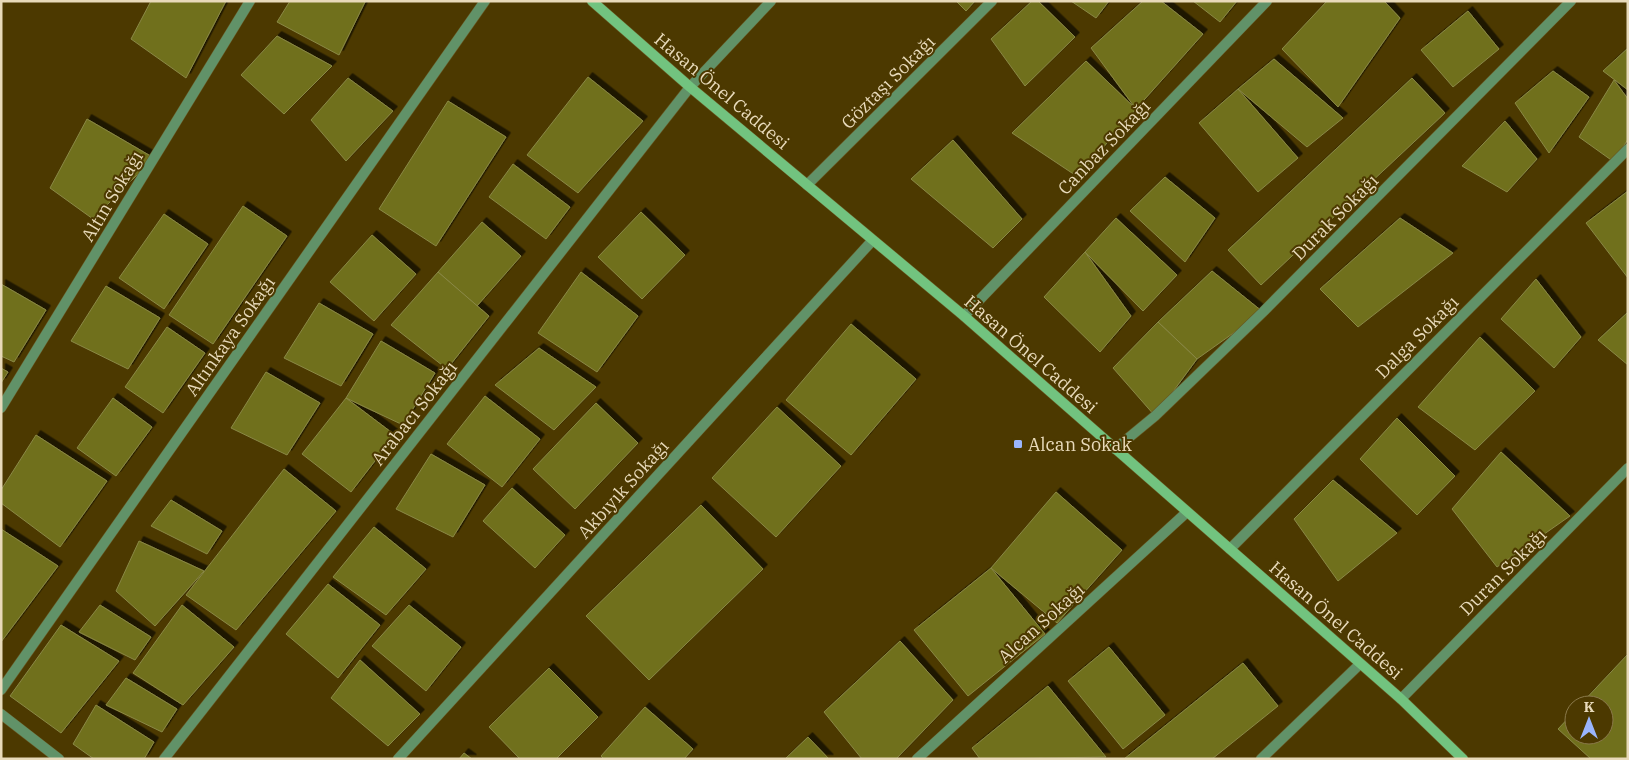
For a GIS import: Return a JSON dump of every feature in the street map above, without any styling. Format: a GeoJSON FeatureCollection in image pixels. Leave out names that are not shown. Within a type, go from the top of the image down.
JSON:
{"type":"FeatureCollection","features":[{"type":"Feature","properties":{"kind":"main road","name":"Hasan Önel Caddesi"},"geometry":{"type":"LineString","coordinates":[[592,1],[690,88],[964,316],[1401,699],[1463,759]]}},
{"type":"Feature","properties":{"kind":"street","name":"Altın Sokağı"},"geometry":{"type":"LineString","coordinates":[[1,408],[250,1]]}},
{"type":"Feature","properties":{"kind":"street","name":"Altınkaya Sokağı"},"geometry":{"type":"LineString","coordinates":[[1,690],[485,1]]}},
{"type":"Feature","properties":{"kind":"street","name":"Arabacı Sokağı"},"geometry":{"type":"LineString","coordinates":[[164,759],[690,88],[771,1]]}},
{"type":"Feature","properties":{"kind":"street","name":"Göztaşı Sokağı"},"geometry":{"type":"LineString","coordinates":[[807,185],[992,1]]}},
{"type":"Feature","properties":{"kind":"street","name":"Canbaz Sokağı"},"geometry":{"type":"LineString","coordinates":[[964,316],[1267,1]]}},
{"type":"Feature","properties":{"kind":"street","name":"Durak Sokağı"},"geometry":{"type":"LineString","coordinates":[[1115,449],[1155,416],[1263,312],[1571,1]]}},
{"type":"Feature","properties":{"kind":"street","name":"Dalga Sokağı"},"geometry":{"type":"LineString","coordinates":[[1230,549],[1628,149]]}},
{"type":"Feature","properties":{"kind":"street","name":"Akbıyık Sokağı"},"geometry":{"type":"LineString","coordinates":[[398,759],[872,241]]}},
{"type":"Feature","properties":{"kind":"street","name":"Duran Sokağı"},"geometry":{"type":"LineString","coordinates":[[1401,699],[1628,468]]}},
{"type":"Feature","properties":{"kind":"street","name":"Alcan Sokağı"},"geometry":{"type":"LineString","coordinates":[[917,759],[1187,512]]}},
{"type":"Feature","properties":{"kind":"street"},"geometry":{"type":"LineString","coordinates":[[1260,759],[1360,664]]}},
{"type":"Feature","properties":{"kind":"street"},"geometry":{"type":"LineString","coordinates":[[1,714],[59,759]]}},
{"type":"Feature","properties":{"kind":"building"},"geometry":{"type":"Polygon","coordinates":[[[151,1],[226,1],[186,78],[131,39],[151,1]]]}},
{"type":"Feature","properties":{"kind":"building"},"geometry":{"type":"Polygon","coordinates":[[[290,1],[365,2],[339,55],[277,22],[290,1]]]}},
{"type":"Feature","properties":{"kind":"building"},"geometry":{"type":"Polygon","coordinates":[[[956,1],[975,1],[966,11],[956,1]]]}},
{"type":"Feature","properties":{"kind":"building"},"geometry":{"type":"Polygon","coordinates":[[[1032,1],[1038,1],[1075,37],[1025,86],[991,39],[1032,1]]]}},
{"type":"Feature","properties":{"kind":"building"},"geometry":{"type":"Polygon","coordinates":[[[1071,1],[1109,1],[1096,18],[1071,1]]]}},
{"type":"Feature","properties":{"kind":"building"},"geometry":{"type":"Polygon","coordinates":[[[1143,1],[1161,1],[1203,34],[1136,109],[1091,48],[1143,1]]]}},
{"type":"Feature","properties":{"kind":"building"},"geometry":{"type":"Polygon","coordinates":[[[1193,1],[1237,1],[1220,22],[1193,1]]]}},
{"type":"Feature","properties":{"kind":"building"},"geometry":{"type":"Polygon","coordinates":[[[1327,1],[1384,1],[1400,18],[1338,107],[1282,49],[1327,1]]]}},
{"type":"Feature","properties":{"kind":"building"},"geometry":{"type":"Polygon","coordinates":[[[1468,11],[1499,49],[1453,87],[1421,50],[1468,11]]]}},
{"type":"Feature","properties":{"kind":"building"},"geometry":{"type":"Polygon","coordinates":[[[277,36],[332,66],[284,114],[241,75],[277,36]]]}},
{"type":"Feature","properties":{"kind":"building"},"geometry":{"type":"Polygon","coordinates":[[[1628,48],[1628,90],[1603,71],[1628,48]]]}},
{"type":"Feature","properties":{"kind":"building"},"geometry":{"type":"Polygon","coordinates":[[[1274,59],[1343,118],[1307,147],[1238,89],[1274,59]]]}},
{"type":"Feature","properties":{"kind":"building"},"geometry":{"type":"Polygon","coordinates":[[[1086,61],[1136,109],[1078,177],[1012,133],[1086,61]]]}},
{"type":"Feature","properties":{"kind":"building"},"geometry":{"type":"Polygon","coordinates":[[[1553,71],[1589,97],[1549,153],[1515,103],[1553,71]]]}},
{"type":"Feature","properties":{"kind":"building"},"geometry":{"type":"Polygon","coordinates":[[[588,77],[643,121],[578,193],[527,155],[588,77]]]}},
{"type":"Feature","properties":{"kind":"building"},"geometry":{"type":"Polygon","coordinates":[[[348,78],[393,111],[346,161],[311,120],[348,78]]]}},
{"type":"Feature","properties":{"kind":"building"},"geometry":{"type":"Polygon","coordinates":[[[1412,78],[1445,113],[1261,285],[1228,250],[1412,78]]]}},
{"type":"Feature","properties":{"kind":"building"},"geometry":{"type":"Polygon","coordinates":[[[1614,80],[1628,99],[1628,139],[1614,162],[1579,137],[1614,80]]]}},
{"type":"Feature","properties":{"kind":"building"},"geometry":{"type":"Polygon","coordinates":[[[1238,89],[1298,158],[1258,192],[1199,123],[1238,89]]]}},
{"type":"Feature","properties":{"kind":"building"},"geometry":{"type":"Polygon","coordinates":[[[448,101],[506,137],[436,246],[379,209],[448,101]]]}},
{"type":"Feature","properties":{"kind":"building"},"geometry":{"type":"Polygon","coordinates":[[[87,119],[154,158],[93,219],[50,188],[87,119]]]}},
{"type":"Feature","properties":{"kind":"building"},"geometry":{"type":"Polygon","coordinates":[[[1505,121],[1537,159],[1507,192],[1462,166],[1505,121]]]}},
{"type":"Feature","properties":{"kind":"building"},"geometry":{"type":"Polygon","coordinates":[[[953,140],[1022,219],[993,248],[911,179],[953,140]]]}},
{"type":"Feature","properties":{"kind":"building"},"geometry":{"type":"Polygon","coordinates":[[[513,164],[570,207],[546,239],[489,197],[513,164]]]}},
{"type":"Feature","properties":{"kind":"building"},"geometry":{"type":"Polygon","coordinates":[[[1165,177],[1215,218],[1185,262],[1130,211],[1165,177]]]}},
{"type":"Feature","properties":{"kind":"building"},"geometry":{"type":"Polygon","coordinates":[[[1628,191],[1628,278],[1586,223],[1628,191]]]}},
{"type":"Feature","properties":{"kind":"building"},"geometry":{"type":"Polygon","coordinates":[[[243,206],[287,236],[213,344],[169,315],[243,206]]]}},
{"type":"Feature","properties":{"kind":"building"},"geometry":{"type":"Polygon","coordinates":[[[641,212],[685,255],[642,299],[598,257],[641,212]]]}},
{"type":"Feature","properties":{"kind":"building"},"geometry":{"type":"Polygon","coordinates":[[[164,214],[208,244],[164,309],[119,278],[164,214]]]}},
{"type":"Feature","properties":{"kind":"building"},"geometry":{"type":"Polygon","coordinates":[[[1116,218],[1177,275],[1143,311],[1085,252],[1116,218]]]}},
{"type":"Feature","properties":{"kind":"building"},"geometry":{"type":"Polygon","coordinates":[[[1400,218],[1453,253],[1358,327],[1320,289],[1400,218]]]}},
{"type":"Feature","properties":{"kind":"building"},"geometry":{"type":"Polygon","coordinates":[[[482,222],[521,256],[477,306],[438,272],[482,222]]]}},
{"type":"Feature","properties":{"kind":"building"},"geometry":{"type":"Polygon","coordinates":[[[372,235],[416,274],[374,321],[330,282],[372,235]]]}},
{"type":"Feature","properties":{"kind":"building"},"geometry":{"type":"Polygon","coordinates":[[[1085,252],[1131,316],[1100,352],[1044,297],[1085,252]]]}},
{"type":"Feature","properties":{"kind":"building"},"geometry":{"type":"Polygon","coordinates":[[[1212,271],[1263,312],[1197,359],[1158,322],[1212,271]]]}},
{"type":"Feature","properties":{"kind":"building"},"geometry":{"type":"Polygon","coordinates":[[[438,272],[489,316],[447,369],[391,325],[438,272]]]}},
{"type":"Feature","properties":{"kind":"building"},"geometry":{"type":"Polygon","coordinates":[[[581,272],[638,316],[597,372],[538,333],[581,272]]]}},
{"type":"Feature","properties":{"kind":"building"},"geometry":{"type":"Polygon","coordinates":[[[1536,279],[1581,337],[1554,368],[1501,319],[1536,279]]]}},
{"type":"Feature","properties":{"kind":"building"},"geometry":{"type":"Polygon","coordinates":[[[1,284],[46,310],[14,362],[1,356],[1,284]]]}},
{"type":"Feature","properties":{"kind":"building"},"geometry":{"type":"Polygon","coordinates":[[[106,286],[160,318],[128,369],[71,341],[106,286]]]}},
{"type":"Feature","properties":{"kind":"building"},"geometry":{"type":"Polygon","coordinates":[[[319,303],[373,334],[341,386],[284,358],[319,303]]]}},
{"type":"Feature","properties":{"kind":"building"},"geometry":{"type":"Polygon","coordinates":[[[1628,312],[1628,365],[1598,340],[1628,312]]]}},
{"type":"Feature","properties":{"kind":"building"},"geometry":{"type":"Polygon","coordinates":[[[1158,322],[1197,359],[1155,416],[1113,368],[1158,322]]]}},
{"type":"Feature","properties":{"kind":"building"},"geometry":{"type":"Polygon","coordinates":[[[851,324],[916,379],[851,455],[786,400],[851,324]]]}},
{"type":"Feature","properties":{"kind":"building"},"geometry":{"type":"Polygon","coordinates":[[[167,327],[205,353],[163,413],[125,387],[167,327]]]}},
{"type":"Feature","properties":{"kind":"building"},"geometry":{"type":"Polygon","coordinates":[[[1480,337],[1535,391],[1475,450],[1418,407],[1480,337]]]}},
{"type":"Feature","properties":{"kind":"building"},"geometry":{"type":"Polygon","coordinates":[[[381,341],[435,373],[403,425],[346,398],[381,341]]]}},
{"type":"Feature","properties":{"kind":"building"},"geometry":{"type":"Polygon","coordinates":[[[539,348],[596,387],[554,430],[495,385],[539,348]]]}},
{"type":"Feature","properties":{"kind":"building"},"geometry":{"type":"Polygon","coordinates":[[[1,368],[8,372],[1,383],[1,368]]]}},
{"type":"Feature","properties":{"kind":"building"},"geometry":{"type":"Polygon","coordinates":[[[266,372],[320,403],[287,455],[231,428],[266,372]]]}},
{"type":"Feature","properties":{"kind":"building"},"geometry":{"type":"Polygon","coordinates":[[[485,396],[540,439],[502,487],[447,444],[485,396]]]}},
{"type":"Feature","properties":{"kind":"building"},"geometry":{"type":"Polygon","coordinates":[[[113,398],[152,427],[116,476],[77,448],[113,398]]]}},
{"type":"Feature","properties":{"kind":"building"},"geometry":{"type":"Polygon","coordinates":[[[346,398],[395,435],[351,492],[302,454],[346,398]]]}},
{"type":"Feature","properties":{"kind":"building"},"geometry":{"type":"Polygon","coordinates":[[[596,403],[638,443],[575,509],[533,469],[596,403]]]}},
{"type":"Feature","properties":{"kind":"building"},"geometry":{"type":"Polygon","coordinates":[[[777,407],[841,466],[776,537],[712,478],[777,407]]]}},
{"type":"Feature","properties":{"kind":"building"},"geometry":{"type":"Polygon","coordinates":[[[1397,418],[1455,476],[1417,515],[1360,459],[1397,418]]]}},
{"type":"Feature","properties":{"kind":"building"},"geometry":{"type":"Polygon","coordinates":[[[36,435],[107,481],[60,547],[1,503],[1,490],[36,435]]]}},
{"type":"Feature","properties":{"kind":"building"},"geometry":{"type":"Polygon","coordinates":[[[1501,452],[1570,516],[1497,567],[1452,509],[1501,452]]]}},
{"type":"Feature","properties":{"kind":"building"},"geometry":{"type":"Polygon","coordinates":[[[431,454],[485,485],[453,537],[396,509],[431,454]]]}},
{"type":"Feature","properties":{"kind":"building"},"geometry":{"type":"Polygon","coordinates":[[[284,469],[336,511],[236,630],[186,595],[284,469]]]}},
{"type":"Feature","properties":{"kind":"building"},"geometry":{"type":"Polygon","coordinates":[[[1333,480],[1397,533],[1338,581],[1294,519],[1333,480]]]}},
{"type":"Feature","properties":{"kind":"building"},"geometry":{"type":"Polygon","coordinates":[[[512,488],[565,535],[535,568],[483,521],[512,488]]]}},
{"type":"Feature","properties":{"kind":"building"},"geometry":{"type":"Polygon","coordinates":[[[1056,492],[1122,550],[1057,623],[991,568],[1056,492]]]}},
{"type":"Feature","properties":{"kind":"building"},"geometry":{"type":"Polygon","coordinates":[[[171,500],[222,531],[207,554],[151,526],[171,500]]]}},
{"type":"Feature","properties":{"kind":"building"},"geometry":{"type":"Polygon","coordinates":[[[701,505],[763,569],[649,680],[586,616],[701,505]]]}},
{"type":"Feature","properties":{"kind":"building"},"geometry":{"type":"Polygon","coordinates":[[[374,527],[426,569],[386,615],[333,577],[374,527]]]}},
{"type":"Feature","properties":{"kind":"building"},"geometry":{"type":"Polygon","coordinates":[[[1,529],[58,566],[1,642],[1,529]]]}},
{"type":"Feature","properties":{"kind":"building"},"geometry":{"type":"Polygon","coordinates":[[[139,541],[204,571],[155,626],[116,591],[139,541]]]}},
{"type":"Feature","properties":{"kind":"building"},"geometry":{"type":"Polygon","coordinates":[[[991,568],[1045,634],[968,696],[914,630],[991,568]]]}},
{"type":"Feature","properties":{"kind":"building"},"geometry":{"type":"Polygon","coordinates":[[[328,584],[380,625],[338,678],[286,634],[328,584]]]}},
{"type":"Feature","properties":{"kind":"building"},"geometry":{"type":"Polygon","coordinates":[[[100,605],[151,637],[135,660],[79,632],[100,605]]]}},
{"type":"Feature","properties":{"kind":"building"},"geometry":{"type":"Polygon","coordinates":[[[182,605],[234,647],[183,705],[133,673],[182,605]]]}},
{"type":"Feature","properties":{"kind":"building"},"geometry":{"type":"Polygon","coordinates":[[[409,605],[461,647],[426,691],[372,646],[409,605]]]}},
{"type":"Feature","properties":{"kind":"building"},"geometry":{"type":"Polygon","coordinates":[[[61,625],[119,661],[61,733],[10,696],[61,625]]]}},
{"type":"Feature","properties":{"kind":"building"},"geometry":{"type":"Polygon","coordinates":[[[900,641],[953,700],[896,759],[862,759],[824,712],[900,641]]]}},
{"type":"Feature","properties":{"kind":"building"},"geometry":{"type":"Polygon","coordinates":[[[1109,647],[1165,715],[1123,749],[1068,681],[1109,647]]]}},
{"type":"Feature","properties":{"kind":"building"},"geometry":{"type":"Polygon","coordinates":[[[1628,654],[1628,759],[1591,759],[1576,745],[1614,745],[1614,695],[1589,695],[1628,654]]]}},
{"type":"Feature","properties":{"kind":"building"},"geometry":{"type":"Polygon","coordinates":[[[360,660],[420,714],[388,746],[331,698],[360,660]]]}},
{"type":"Feature","properties":{"kind":"building"},"geometry":{"type":"Polygon","coordinates":[[[1243,663],[1278,706],[1212,759],[1124,759],[1243,663]]]}},
{"type":"Feature","properties":{"kind":"building"},"geometry":{"type":"Polygon","coordinates":[[[549,668],[598,717],[556,759],[520,759],[489,727],[549,668]]]}},
{"type":"Feature","properties":{"kind":"building"},"geometry":{"type":"Polygon","coordinates":[[[126,678],[177,709],[162,732],[106,705],[126,678]]]}},
{"type":"Feature","properties":{"kind":"building"},"geometry":{"type":"Polygon","coordinates":[[[1048,686],[1106,757],[980,759],[972,748],[1048,686]]]}},
{"type":"Feature","properties":{"kind":"building"},"geometry":{"type":"Polygon","coordinates":[[[96,705],[154,742],[144,759],[94,759],[73,744],[96,705]]]}},
{"type":"Feature","properties":{"kind":"building"},"geometry":{"type":"Polygon","coordinates":[[[645,707],[693,749],[684,759],[604,759],[601,756],[645,707]]]}},
{"type":"Feature","properties":{"kind":"building"},"geometry":{"type":"Polygon","coordinates":[[[1564,723],[1564,734],[1558,729],[1564,723]]]}},
{"type":"Feature","properties":{"kind":"building"},"geometry":{"type":"Polygon","coordinates":[[[808,737],[829,759],[785,759],[808,737]]]}},
{"type":"Feature","properties":{"kind":"building"},"geometry":{"type":"Polygon","coordinates":[[[464,753],[472,759],[459,759],[464,753]]]}},
{"type":"Feature","properties":{"kind":"place","name":"Alcan Sokak"},"geometry":{"type":"Point","coordinates":[1018,444]}}]}
